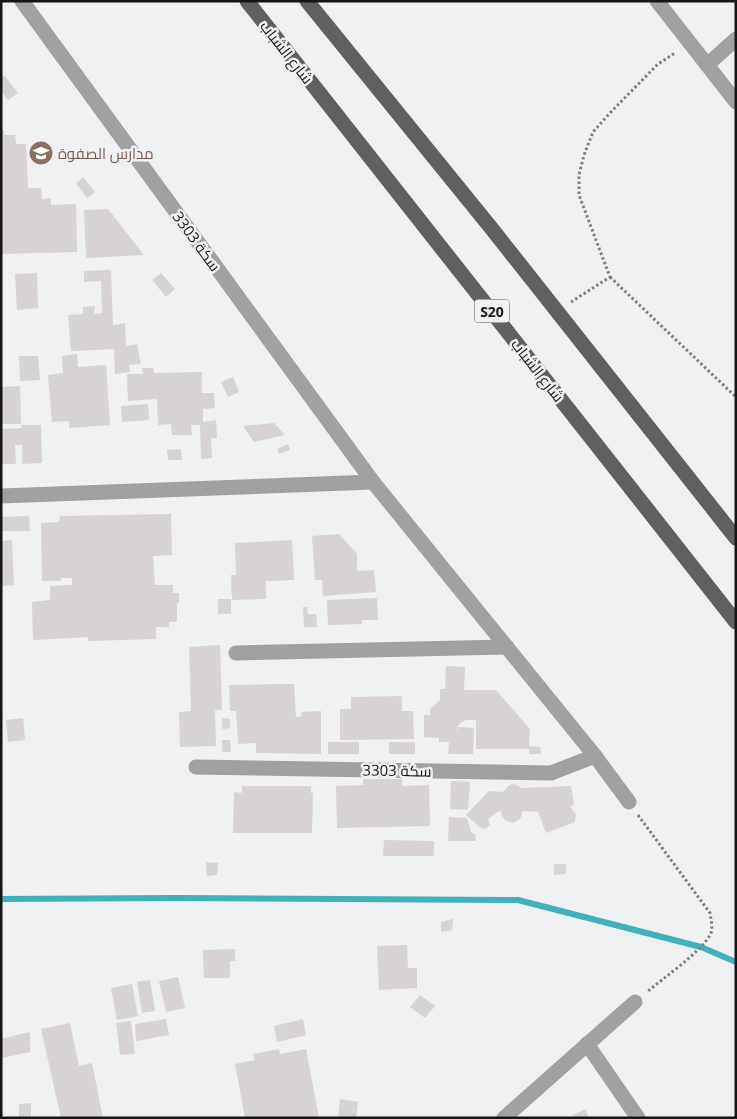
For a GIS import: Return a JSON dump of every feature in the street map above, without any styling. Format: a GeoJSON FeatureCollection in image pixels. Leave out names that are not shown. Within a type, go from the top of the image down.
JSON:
{"type":"FeatureCollection","features":[{"type":"Feature","properties":{"kind":"main road","name":"شارع الشباب"},"geometry":{"type":"LineString","coordinates":[[247,1],[736,622]]}},
{"type":"Feature","properties":{"kind":"main road"},"geometry":{"type":"LineString","coordinates":[[307,1],[492,229],[736,538]]}},
{"type":"Feature","properties":{"kind":"street","name":"سكة 3303"},"geometry":{"type":"LineString","coordinates":[[22,1],[373,482],[595,756],[629,802]]}},
{"type":"Feature","properties":{"kind":"street"},"geometry":{"type":"LineString","coordinates":[[657,1],[736,102]]}},
{"type":"Feature","properties":{"kind":"street"},"geometry":{"type":"LineString","coordinates":[[707,65],[736,39]]}},
{"type":"Feature","properties":{"kind":"street"},"geometry":{"type":"LineString","coordinates":[[1,496],[373,482]]}},
{"type":"Feature","properties":{"kind":"street"},"geometry":{"type":"LineString","coordinates":[[236,653],[507,647]]}},
{"type":"Feature","properties":{"kind":"street","name":"سكة 3303"},"geometry":{"type":"LineString","coordinates":[[196,767],[552,773],[595,756]]}},
{"type":"Feature","properties":{"kind":"street"},"geometry":{"type":"LineString","coordinates":[[504,1118],[635,1002]]}},
{"type":"Feature","properties":{"kind":"street"},"geometry":{"type":"LineString","coordinates":[[587,1044],[638,1118]]}},
{"type":"Feature","properties":{"kind":"path"},"geometry":{"type":"LineString","coordinates":[[692,46],[668,56],[658,64],[593,132],[584,155],[579,176],[579,195],[610,278],[736,397]]}},
{"type":"Feature","properties":{"kind":"path"},"geometry":{"type":"LineString","coordinates":[[556,311],[610,278]]}},
{"type":"Feature","properties":{"kind":"path"},"geometry":{"type":"LineString","coordinates":[[629,802],[710,913],[712,924],[711,933],[701,947],[635,1002]]}},
{"type":"Feature","properties":{"kind":"building"},"geometry":{"type":"Polygon","coordinates":[[[4,75],[18,93],[8,100],[1,91],[1,78],[4,75]]]}},
{"type":"Feature","properties":{"kind":"building"},"geometry":{"type":"Polygon","coordinates":[[[1,130],[4,130],[4,135],[15,135],[16,144],[26,144],[28,188],[41,188],[42,199],[51,198],[51,205],[76,204],[77,252],[1,254],[1,130]]]}},
{"type":"Feature","properties":{"kind":"building"},"geometry":{"type":"Polygon","coordinates":[[[83,177],[95,192],[87,198],[76,183],[83,177]]]}},
{"type":"Feature","properties":{"kind":"building"},"geometry":{"type":"Polygon","coordinates":[[[108,209],[144,255],[86,258],[84,210],[108,209]]]}},
{"type":"Feature","properties":{"kind":"building"},"geometry":{"type":"Polygon","coordinates":[[[111,270],[113,325],[125,323],[126,346],[137,344],[141,364],[129,365],[130,372],[115,374],[114,349],[71,351],[68,315],[83,314],[83,307],[95,306],[94,314],[102,313],[101,281],[84,282],[84,271],[111,270]]]}},
{"type":"Feature","properties":{"kind":"building"},"geometry":{"type":"Polygon","coordinates":[[[37,273],[38,308],[17,310],[15,274],[37,273]]]}},
{"type":"Feature","properties":{"kind":"building"},"geometry":{"type":"Polygon","coordinates":[[[161,273],[175,289],[166,297],[152,280],[161,273]]]}},
{"type":"Feature","properties":{"kind":"building"},"geometry":{"type":"Polygon","coordinates":[[[77,354],[78,367],[106,365],[110,425],[69,428],[69,421],[52,422],[48,375],[63,373],[62,356],[77,354]]]}},
{"type":"Feature","properties":{"kind":"building"},"geometry":{"type":"Polygon","coordinates":[[[19,356],[38,356],[40,380],[20,381],[19,356]]]}},
{"type":"Feature","properties":{"kind":"building"},"geometry":{"type":"Polygon","coordinates":[[[142,368],[153,368],[154,373],[202,372],[202,393],[214,393],[215,408],[203,409],[203,422],[216,420],[217,438],[211,438],[212,458],[201,459],[200,425],[191,425],[192,435],[172,435],[171,424],[158,425],[157,399],[128,401],[127,374],[143,374],[142,368]]]}},
{"type":"Feature","properties":{"kind":"building"},"geometry":{"type":"Polygon","coordinates":[[[233,377],[239,392],[228,397],[221,382],[233,377]]]}},
{"type":"Feature","properties":{"kind":"building"},"geometry":{"type":"Polygon","coordinates":[[[20,386],[21,424],[2,424],[1,387],[20,386]]]}},
{"type":"Feature","properties":{"kind":"building"},"geometry":{"type":"Polygon","coordinates":[[[148,404],[149,420],[122,422],[121,406],[148,404]]]}},
{"type":"Feature","properties":{"kind":"building"},"geometry":{"type":"Polygon","coordinates":[[[274,423],[285,435],[254,442],[243,426],[274,423]]]}},
{"type":"Feature","properties":{"kind":"building"},"geometry":{"type":"Polygon","coordinates":[[[21,425],[41,425],[42,463],[22,464],[22,445],[15,445],[16,464],[1,464],[1,429],[22,428],[21,425]]]}},
{"type":"Feature","properties":{"kind":"building"},"geometry":{"type":"Polygon","coordinates":[[[288,444],[290,450],[279,454],[277,449],[288,444]]]}},
{"type":"Feature","properties":{"kind":"building"},"geometry":{"type":"Polygon","coordinates":[[[181,449],[182,460],[168,460],[167,450],[181,449]]]}},
{"type":"Feature","properties":{"kind":"building"},"geometry":{"type":"Polygon","coordinates":[[[171,514],[172,555],[153,556],[155,585],[173,585],[173,593],[179,593],[177,622],[169,622],[169,627],[156,627],[156,639],[88,641],[88,637],[33,640],[32,602],[50,600],[50,586],[72,585],[72,578],[61,578],[61,581],[42,581],[41,523],[59,522],[60,516],[171,514]]]}},
{"type":"Feature","properties":{"kind":"building"},"geometry":{"type":"Polygon","coordinates":[[[29,516],[30,531],[1,531],[1,517],[29,516]]]}},
{"type":"Feature","properties":{"kind":"building"},"geometry":{"type":"Polygon","coordinates":[[[339,534],[357,554],[357,571],[374,570],[376,592],[323,596],[322,580],[315,580],[312,536],[339,534]]]}},
{"type":"Feature","properties":{"kind":"building"},"geometry":{"type":"Polygon","coordinates":[[[12,540],[14,585],[1,586],[1,541],[12,540]]]}},
{"type":"Feature","properties":{"kind":"building"},"geometry":{"type":"Polygon","coordinates":[[[292,540],[294,580],[266,581],[266,599],[232,600],[231,575],[236,575],[235,543],[292,540]]]}},
{"type":"Feature","properties":{"kind":"building"},"geometry":{"type":"Polygon","coordinates":[[[377,598],[378,620],[362,620],[362,624],[328,625],[327,600],[377,598]]]}},
{"type":"Feature","properties":{"kind":"building"},"geometry":{"type":"Polygon","coordinates":[[[218,599],[231,599],[231,614],[218,614],[218,599]]]}},
{"type":"Feature","properties":{"kind":"building"},"geometry":{"type":"Polygon","coordinates":[[[303,607],[307,607],[308,614],[316,614],[317,627],[304,627],[303,607]]]}},
{"type":"Feature","properties":{"kind":"building"},"geometry":{"type":"Polygon","coordinates":[[[220,645],[222,710],[215,710],[216,746],[180,747],[179,712],[191,711],[189,647],[220,645]]]}},
{"type":"Feature","properties":{"kind":"building"},"geometry":{"type":"Polygon","coordinates":[[[446,666],[465,667],[464,690],[496,690],[530,729],[529,746],[540,747],[541,754],[529,754],[529,749],[476,749],[476,720],[466,720],[459,724],[456,731],[459,727],[474,728],[473,754],[448,754],[449,742],[439,742],[439,738],[424,737],[424,715],[430,715],[430,709],[440,700],[440,689],[445,689],[446,666]]]}},
{"type":"Feature","properties":{"kind":"building"},"geometry":{"type":"Polygon","coordinates":[[[294,684],[296,717],[302,716],[301,712],[321,711],[321,754],[256,753],[256,743],[238,744],[236,711],[230,711],[229,685],[294,684]]]}},
{"type":"Feature","properties":{"kind":"building"},"geometry":{"type":"Polygon","coordinates":[[[402,696],[402,711],[413,711],[414,739],[340,740],[340,709],[351,709],[351,697],[402,696]]]}},
{"type":"Feature","properties":{"kind":"building"},"geometry":{"type":"Polygon","coordinates":[[[23,718],[25,740],[8,742],[6,720],[23,718]]]}},
{"type":"Feature","properties":{"kind":"building"},"geometry":{"type":"Polygon","coordinates":[[[222,718],[230,719],[230,728],[222,729],[222,718]]]}},
{"type":"Feature","properties":{"kind":"building"},"geometry":{"type":"Polygon","coordinates":[[[222,740],[230,740],[231,752],[222,752],[222,740]]]}},
{"type":"Feature","properties":{"kind":"building"},"geometry":{"type":"Polygon","coordinates":[[[328,742],[359,742],[359,754],[328,754],[328,742]]]}},
{"type":"Feature","properties":{"kind":"building"},"geometry":{"type":"Polygon","coordinates":[[[389,742],[415,742],[415,754],[389,754],[389,742]]]}},
{"type":"Feature","properties":{"kind":"building"},"geometry":{"type":"Polygon","coordinates":[[[363,779],[402,779],[402,786],[429,785],[430,826],[337,828],[336,786],[363,785],[363,779]]]}},
{"type":"Feature","properties":{"kind":"building"},"geometry":{"type":"Polygon","coordinates":[[[451,781],[470,782],[468,810],[450,809],[451,781]]]}},
{"type":"Feature","properties":{"kind":"building"},"geometry":{"type":"Polygon","coordinates":[[[512,784],[521,788],[571,786],[574,805],[570,807],[576,814],[575,822],[546,833],[538,812],[523,811],[520,819],[513,823],[505,820],[501,811],[499,811],[488,819],[490,825],[485,829],[481,828],[466,815],[489,791],[503,792],[512,784]]]}},
{"type":"Feature","properties":{"kind":"building"},"geometry":{"type":"Polygon","coordinates":[[[242,786],[311,786],[311,793],[313,793],[312,833],[233,833],[234,792],[242,793],[242,786]]]}},
{"type":"Feature","properties":{"kind":"building"},"geometry":{"type":"Polygon","coordinates":[[[449,817],[467,818],[471,832],[475,834],[476,841],[448,841],[449,817]]]}},
{"type":"Feature","properties":{"kind":"building"},"geometry":{"type":"Polygon","coordinates":[[[384,840],[434,841],[434,856],[383,856],[384,840]]]}},
{"type":"Feature","properties":{"kind":"building"},"geometry":{"type":"Polygon","coordinates":[[[206,862],[218,863],[217,875],[207,876],[206,862]]]}},
{"type":"Feature","properties":{"kind":"building"},"geometry":{"type":"Polygon","coordinates":[[[554,864],[566,864],[566,874],[554,875],[554,864]]]}},
{"type":"Feature","properties":{"kind":"building"},"geometry":{"type":"Polygon","coordinates":[[[453,919],[452,930],[441,932],[441,922],[453,919]]]}},
{"type":"Feature","properties":{"kind":"building"},"geometry":{"type":"Polygon","coordinates":[[[407,945],[408,968],[417,968],[417,988],[379,990],[377,946],[407,945]]]}},
{"type":"Feature","properties":{"kind":"building"},"geometry":{"type":"Polygon","coordinates":[[[235,949],[235,961],[230,961],[230,978],[204,978],[203,950],[235,949]]]}},
{"type":"Feature","properties":{"kind":"building"},"geometry":{"type":"Polygon","coordinates":[[[178,977],[185,1008],[166,1012],[159,981],[178,977]]]}},
{"type":"Feature","properties":{"kind":"building"},"geometry":{"type":"Polygon","coordinates":[[[150,980],[155,1011],[142,1013],[137,982],[150,980]]]}},
{"type":"Feature","properties":{"kind":"building"},"geometry":{"type":"Polygon","coordinates":[[[132,984],[138,1016],[117,1020],[111,988],[132,984]]]}},
{"type":"Feature","properties":{"kind":"building"},"geometry":{"type":"Polygon","coordinates":[[[420,995],[435,1006],[425,1018],[410,1007],[420,995]]]}},
{"type":"Feature","properties":{"kind":"building"},"geometry":{"type":"Polygon","coordinates":[[[166,1019],[169,1035],[136,1041],[135,1024],[166,1019]]]}},
{"type":"Feature","properties":{"kind":"building"},"geometry":{"type":"Polygon","coordinates":[[[303,1019],[306,1035],[277,1042],[274,1026],[303,1019]]]}},
{"type":"Feature","properties":{"kind":"building"},"geometry":{"type":"Polygon","coordinates":[[[131,1021],[135,1054],[120,1055],[116,1023],[131,1021]]]}},
{"type":"Feature","properties":{"kind":"building"},"geometry":{"type":"Polygon","coordinates":[[[70,1023],[79,1066],[92,1063],[103,1118],[61,1118],[41,1029],[70,1023]]]}},
{"type":"Feature","properties":{"kind":"building"},"geometry":{"type":"Polygon","coordinates":[[[30,1032],[30,1052],[1,1058],[1,1039],[30,1032]]]}},
{"type":"Feature","properties":{"kind":"building"},"geometry":{"type":"Polygon","coordinates":[[[279,1049],[280,1054],[306,1049],[319,1118],[245,1118],[235,1064],[255,1060],[253,1054],[279,1049]]]}},
{"type":"Feature","properties":{"kind":"building"},"geometry":{"type":"Polygon","coordinates":[[[340,1099],[358,1102],[356,1118],[338,1118],[340,1099]]]}},
{"type":"Feature","properties":{"kind":"building"},"geometry":{"type":"Polygon","coordinates":[[[31,1103],[31,1116],[19,1118],[19,1104],[31,1103]]]}},
{"type":"Feature","properties":{"kind":"building"},"geometry":{"type":"Polygon","coordinates":[[[585,1109],[589,1118],[568,1118],[585,1109]]]}},
{"type":"Feature","properties":{"kind":"waterway"},"geometry":{"type":"LineString","coordinates":[[1,899],[518,900],[701,947],[736,962]]}},
{"type":"Feature","properties":{"kind":"place","name":"مدارس الصفوة"},"geometry":{"type":"Point","coordinates":[41,153]}}]}
